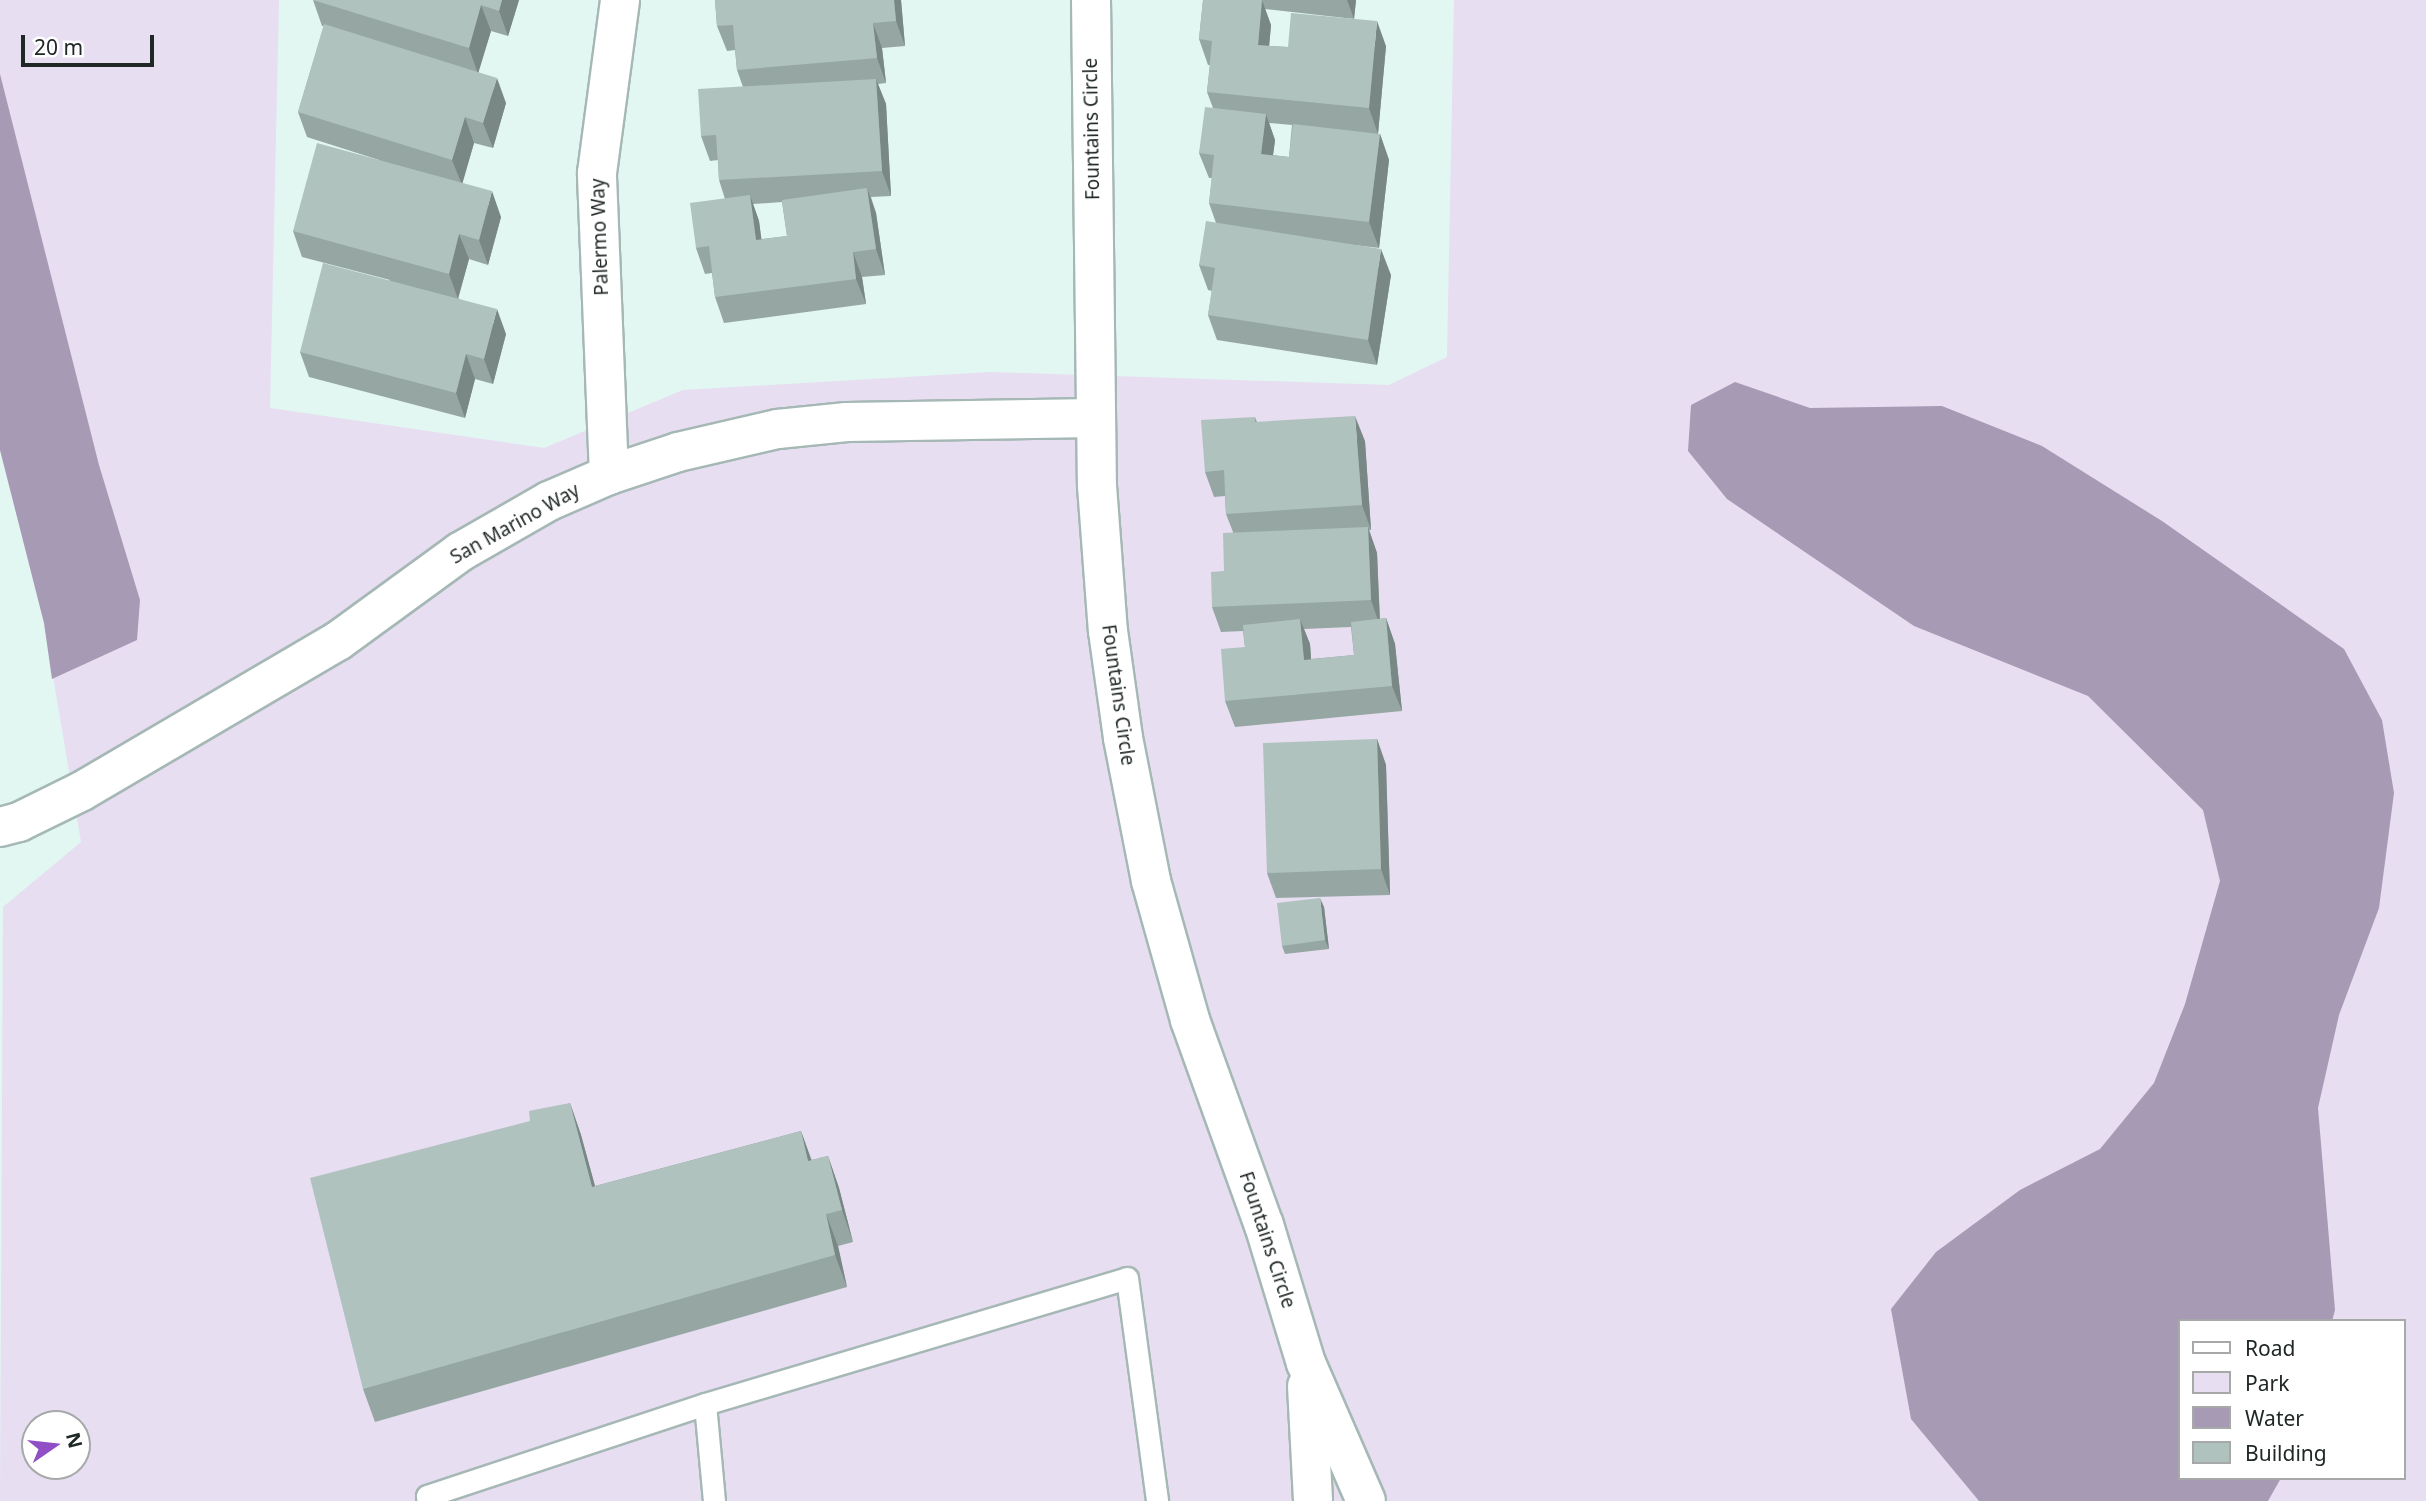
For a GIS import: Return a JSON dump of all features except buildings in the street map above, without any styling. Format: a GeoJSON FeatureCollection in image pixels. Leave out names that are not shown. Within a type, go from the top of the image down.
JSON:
{"type":"FeatureCollection","features":[{"type":"Feature","properties":{"kind":"street","name":"Palermo Way"},"geometry":{"type":"LineString","coordinates":[[609,475],[597,173],[620,0]]}},
{"type":"Feature","properties":{"kind":"street","name":"Fountains Circle"},"geometry":{"type":"LineString","coordinates":[[1091,0],[1095,418],[1108,631],[1123,738],[1151,881],[1190,1020],[1264,1225],[1306,1363],[1366,1501]]}},
{"type":"Feature","properties":{"kind":"street","name":"San Marino Way"},"geometry":{"type":"LineString","coordinates":[[0,827],[19,822],[82,791],[338,641],[460,552],[549,501],[609,475],[678,452],[778,429],[847,422],[1095,418]]}},
{"type":"Feature","properties":{"kind":"street","name":"Fountains Circle"},"geometry":{"type":"LineString","coordinates":[[1306,1363],[1313,1501]]}},
{"type":"Feature","properties":{"kind":"lane"},"geometry":{"type":"LineString","coordinates":[[428,1501],[427,1496],[705,1404],[1127,1278],[1157,1501]]}},
{"type":"Feature","properties":{"kind":"lane"},"geometry":{"type":"LineString","coordinates":[[705,1404],[714,1501]]}},
{"type":"Feature","properties":{"kind":"green space"},"geometry":{"type":"Polygon","coordinates":[[[0,0],[279,0],[270,408],[544,448],[683,390],[991,372],[1389,385],[1447,357],[1454,0],[2426,0],[2426,1501],[0,1501],[3,907],[81,842],[44,623],[0,450],[0,0]]]}},
{"type":"Feature","properties":{"kind":"water"},"geometry":{"type":"Polygon","coordinates":[[[0,74],[99,465],[140,600],[137,640],[52,679],[44,623],[0,450],[0,74]]]}},
{"type":"Feature","properties":{"kind":"water"},"geometry":{"type":"Polygon","coordinates":[[[1735,382],[1810,408],[1942,406],[2042,446],[2162,521],[2344,649],[2382,720],[2394,793],[2379,908],[2339,1015],[2318,1108],[2335,1310],[2333,1319],[2178,1319],[2178,1480],[2280,1480],[2268,1501],[1979,1501],[1911,1419],[1891,1309],[1936,1252],[2020,1190],[2100,1149],[2154,1083],[2185,1004],[2220,881],[2203,810],[2088,696],[1914,626],[1727,499],[1688,451],[1691,405],[1735,382]]]}}]}
